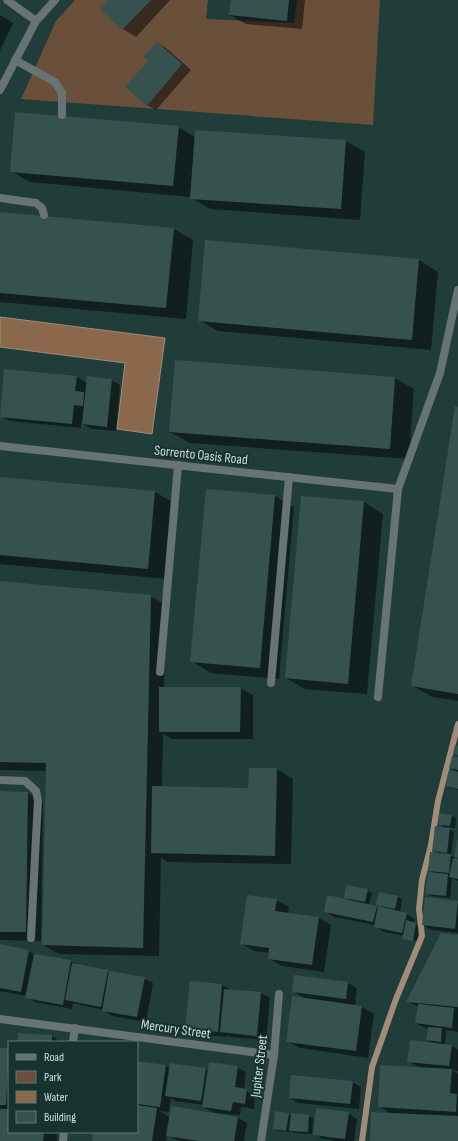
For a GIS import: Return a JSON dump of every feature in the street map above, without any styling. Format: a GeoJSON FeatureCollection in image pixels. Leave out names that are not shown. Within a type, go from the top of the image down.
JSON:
{"type":"FeatureCollection","features":[{"type":"Feature","properties":{"kind":"street"},"geometry":{"type":"LineString","coordinates":[[7,0],[36,21]]}},
{"type":"Feature","properties":{"kind":"street"},"geometry":{"type":"LineString","coordinates":[[0,90],[36,21],[55,0]]}},
{"type":"Feature","properties":{"kind":"street"},"geometry":{"type":"LineString","coordinates":[[15,60],[55,82],[62,93],[62,115]]}},
{"type":"Feature","properties":{"kind":"street"},"geometry":{"type":"LineString","coordinates":[[0,198],[36,203],[42,208],[44,215]]}},
{"type":"Feature","properties":{"kind":"street"},"geometry":{"type":"LineString","coordinates":[[378,697],[398,489],[440,373],[458,290]]}},
{"type":"Feature","properties":{"kind":"street","name":"Sorrento Oasis Road"},"geometry":{"type":"LineString","coordinates":[[0,446],[398,489]]}},
{"type":"Feature","properties":{"kind":"street"},"geometry":{"type":"LineString","coordinates":[[160,672],[178,465]]}},
{"type":"Feature","properties":{"kind":"street"},"geometry":{"type":"LineString","coordinates":[[271,683],[289,478]]}},
{"type":"Feature","properties":{"kind":"street"},"geometry":{"type":"LineString","coordinates":[[0,780],[25,781],[36,791],[38,801],[31,938]]}},
{"type":"Feature","properties":{"kind":"street","name":"Jupiter Street"},"geometry":{"type":"LineString","coordinates":[[261,1141],[274,1055],[279,994]]}},
{"type":"Feature","properties":{"kind":"street","name":"Mercury Street"},"geometry":{"type":"LineString","coordinates":[[0,1019],[274,1055]]}},
{"type":"Feature","properties":{"kind":"street"},"geometry":{"type":"LineString","coordinates":[[73,1041],[75,1028]]}},
{"type":"Feature","properties":{"kind":"green space"},"geometry":{"type":"Polygon","coordinates":[[[75,0],[208,0],[206,19],[294,23],[297,0],[380,0],[373,125],[21,99],[56,21],[75,0]]]}},
{"type":"Feature","properties":{"kind":"water"},"geometry":{"type":"Polygon","coordinates":[[[0,317],[165,338],[152,434],[117,429],[125,363],[0,347],[0,317]]]}},
{"type":"Feature","properties":{"kind":"building"},"geometry":{"type":"Polygon","coordinates":[[[108,0],[151,0],[122,30],[100,9],[108,0]]]}},
{"type":"Feature","properties":{"kind":"building"},"geometry":{"type":"Polygon","coordinates":[[[231,0],[289,0],[287,21],[229,15],[231,0]]]}},
{"type":"Feature","properties":{"kind":"building"},"geometry":{"type":"Polygon","coordinates":[[[157,42],[182,64],[147,106],[125,87],[148,61],[143,57],[157,42]]]}},
{"type":"Feature","properties":{"kind":"building"},"geometry":{"type":"Polygon","coordinates":[[[15,112],[179,126],[173,186],[10,172],[15,112]]]}},
{"type":"Feature","properties":{"kind":"building"},"geometry":{"type":"Polygon","coordinates":[[[195,130],[346,140],[341,209],[190,199],[195,130]]]}},
{"type":"Feature","properties":{"kind":"building"},"geometry":{"type":"Polygon","coordinates":[[[0,212],[174,228],[166,308],[0,293],[0,212]]]}},
{"type":"Feature","properties":{"kind":"building"},"geometry":{"type":"Polygon","coordinates":[[[205,240],[419,259],[412,340],[198,321],[205,240]]]}},
{"type":"Feature","properties":{"kind":"building"},"geometry":{"type":"Polygon","coordinates":[[[175,360],[395,377],[390,449],[169,432],[175,360]]]}},
{"type":"Feature","properties":{"kind":"building"},"geometry":{"type":"Polygon","coordinates":[[[4,369],[77,376],[75,391],[84,392],[83,406],[74,405],[72,424],[0,417],[4,369]]]}},
{"type":"Feature","properties":{"kind":"building"},"geometry":{"type":"Polygon","coordinates":[[[87,376],[112,379],[107,427],[82,424],[87,376]]]}},
{"type":"Feature","properties":{"kind":"building"},"geometry":{"type":"Polygon","coordinates":[[[455,406],[458,407],[458,694],[411,686],[455,406]]]}},
{"type":"Feature","properties":{"kind":"building"},"geometry":{"type":"Polygon","coordinates":[[[0,477],[155,491],[148,569],[0,555],[0,477]]]}},
{"type":"Feature","properties":{"kind":"building"},"geometry":{"type":"Polygon","coordinates":[[[206,489],[275,495],[260,668],[190,662],[206,489]]]}},
{"type":"Feature","properties":{"kind":"building"},"geometry":{"type":"Polygon","coordinates":[[[301,496],[364,501],[348,684],[285,678],[301,496]]]}},
{"type":"Feature","properties":{"kind":"building"},"geometry":{"type":"Polygon","coordinates":[[[0,581],[151,595],[143,948],[42,945],[46,763],[0,762],[0,581]]]}},
{"type":"Feature","properties":{"kind":"building"},"geometry":{"type":"Polygon","coordinates":[[[159,687],[241,687],[240,732],[159,732],[159,687]]]}},
{"type":"Feature","properties":{"kind":"building"},"geometry":{"type":"Polygon","coordinates":[[[455,745],[458,746],[458,755],[453,754],[455,745]]]}},
{"type":"Feature","properties":{"kind":"building"},"geometry":{"type":"Polygon","coordinates":[[[452,756],[458,757],[458,770],[449,768],[452,756]]]}},
{"type":"Feature","properties":{"kind":"building"},"geometry":{"type":"Polygon","coordinates":[[[249,768],[277,768],[275,856],[151,853],[152,786],[248,788],[249,768]]]}},
{"type":"Feature","properties":{"kind":"building"},"geometry":{"type":"Polygon","coordinates":[[[449,770],[458,772],[458,789],[445,786],[449,770]]]}},
{"type":"Feature","properties":{"kind":"building"},"geometry":{"type":"Polygon","coordinates":[[[0,791],[28,792],[26,932],[0,932],[0,791]]]}},
{"type":"Feature","properties":{"kind":"building"},"geometry":{"type":"Polygon","coordinates":[[[439,813],[452,815],[450,826],[438,825],[439,813]]]}},
{"type":"Feature","properties":{"kind":"building"},"geometry":{"type":"Polygon","coordinates":[[[435,826],[450,828],[447,853],[432,851],[435,826]]]}},
{"type":"Feature","properties":{"kind":"building"},"geometry":{"type":"Polygon","coordinates":[[[458,840],[458,858],[454,857],[458,840]]]}},
{"type":"Feature","properties":{"kind":"building"},"geometry":{"type":"Polygon","coordinates":[[[430,852],[451,854],[449,873],[428,871],[430,852]]]}},
{"type":"Feature","properties":{"kind":"building"},"geometry":{"type":"Polygon","coordinates":[[[453,858],[458,859],[458,879],[449,877],[453,858]]]}},
{"type":"Feature","properties":{"kind":"building"},"geometry":{"type":"Polygon","coordinates":[[[428,872],[448,874],[446,896],[425,894],[428,872]]]}},
{"type":"Feature","properties":{"kind":"building"},"geometry":{"type":"Polygon","coordinates":[[[346,885],[368,889],[365,902],[344,898],[346,885]]]}},
{"type":"Feature","properties":{"kind":"building"},"geometry":{"type":"Polygon","coordinates":[[[379,892],[398,896],[395,909],[376,905],[379,892]]]}},
{"type":"Feature","properties":{"kind":"building"},"geometry":{"type":"Polygon","coordinates":[[[247,895],[277,899],[275,911],[319,917],[312,965],[268,959],[269,948],[240,944],[247,895]]]}},
{"type":"Feature","properties":{"kind":"building"},"geometry":{"type":"Polygon","coordinates":[[[327,895],[377,906],[373,922],[324,912],[327,895]]]}},
{"type":"Feature","properties":{"kind":"building"},"geometry":{"type":"Polygon","coordinates":[[[425,897],[458,901],[455,929],[422,925],[425,897]]]}},
{"type":"Feature","properties":{"kind":"building"},"geometry":{"type":"Polygon","coordinates":[[[378,906],[407,913],[402,933],[374,927],[378,906]]]}},
{"type":"Feature","properties":{"kind":"building"},"geometry":{"type":"Polygon","coordinates":[[[406,920],[416,923],[413,941],[402,939],[406,920]]]}},
{"type":"Feature","properties":{"kind":"building"},"geometry":{"type":"Polygon","coordinates":[[[441,933],[458,935],[458,1007],[406,1002],[441,933]]]}},
{"type":"Feature","properties":{"kind":"building"},"geometry":{"type":"Polygon","coordinates":[[[0,944],[29,950],[21,992],[0,988],[0,944]]]}},
{"type":"Feature","properties":{"kind":"building"},"geometry":{"type":"Polygon","coordinates":[[[34,954],[71,960],[63,1005],[25,998],[34,954]]]}},
{"type":"Feature","properties":{"kind":"building"},"geometry":{"type":"Polygon","coordinates":[[[72,963],[108,970],[101,1007],[65,1000],[72,963]]]}},
{"type":"Feature","properties":{"kind":"building"},"geometry":{"type":"Polygon","coordinates":[[[109,971],[145,977],[137,1017],[102,1011],[109,971]]]}},
{"type":"Feature","properties":{"kind":"building"},"geometry":{"type":"Polygon","coordinates":[[[294,975],[348,982],[346,999],[292,992],[294,975]]]}},
{"type":"Feature","properties":{"kind":"building"},"geometry":{"type":"Polygon","coordinates":[[[190,981],[222,984],[218,1032],[185,1029],[190,981]]]}},
{"type":"Feature","properties":{"kind":"building"},"geometry":{"type":"Polygon","coordinates":[[[224,989],[261,992],[257,1036],[220,1032],[224,989]]]}},
{"type":"Feature","properties":{"kind":"building"},"geometry":{"type":"Polygon","coordinates":[[[292,996],[362,1006],[356,1051],[286,1042],[292,996]]]}},
{"type":"Feature","properties":{"kind":"building"},"geometry":{"type":"Polygon","coordinates":[[[418,1004],[454,1008],[452,1028],[415,1023],[418,1004]]]}},
{"type":"Feature","properties":{"kind":"building"},"geometry":{"type":"Polygon","coordinates":[[[428,1027],[442,1028],[441,1042],[426,1040],[428,1027]]]}},
{"type":"Feature","properties":{"kind":"building"},"geometry":{"type":"Polygon","coordinates":[[[18,1033],[52,1035],[52,1041],[18,1041],[18,1033]]]}},
{"type":"Feature","properties":{"kind":"building"},"geometry":{"type":"Polygon","coordinates":[[[410,1040],[452,1045],[449,1066],[407,1062],[410,1040]]]}},
{"type":"Feature","properties":{"kind":"building"},"geometry":{"type":"Polygon","coordinates":[[[0,1048],[8,1048],[6,1105],[0,1105],[0,1048]]]}},
{"type":"Feature","properties":{"kind":"building"},"geometry":{"type":"Polygon","coordinates":[[[138,1061],[166,1065],[160,1107],[138,1104],[138,1061]]]}},
{"type":"Feature","properties":{"kind":"building"},"geometry":{"type":"Polygon","coordinates":[[[209,1062],[238,1066],[235,1087],[247,1089],[245,1104],[233,1102],[231,1111],[202,1107],[209,1062]]]}},
{"type":"Feature","properties":{"kind":"building"},"geometry":{"type":"Polygon","coordinates":[[[170,1063],[206,1068],[201,1101],[165,1096],[170,1063]]]}},
{"type":"Feature","properties":{"kind":"building"},"geometry":{"type":"Polygon","coordinates":[[[380,1065],[452,1069],[450,1093],[457,1094],[456,1112],[378,1107],[380,1065]]]}},
{"type":"Feature","properties":{"kind":"building"},"geometry":{"type":"Polygon","coordinates":[[[291,1075],[353,1081],[350,1104],[289,1098],[291,1075]]]}},
{"type":"Feature","properties":{"kind":"building"},"geometry":{"type":"Polygon","coordinates":[[[138,1105],[157,1108],[152,1141],[92,1141],[93,1133],[138,1133],[138,1105]]]}},
{"type":"Feature","properties":{"kind":"building"},"geometry":{"type":"Polygon","coordinates":[[[171,1106],[238,1117],[234,1141],[199,1141],[166,1136],[171,1106]]]}},
{"type":"Feature","properties":{"kind":"building"},"geometry":{"type":"Polygon","coordinates":[[[316,1108],[349,1112],[345,1139],[313,1135],[316,1108]]]}},
{"type":"Feature","properties":{"kind":"building"},"geometry":{"type":"Polygon","coordinates":[[[0,1109],[8,1109],[8,1133],[44,1133],[43,1141],[0,1141],[0,1109]]]}},
{"type":"Feature","properties":{"kind":"building"},"geometry":{"type":"Polygon","coordinates":[[[275,1111],[289,1113],[286,1131],[273,1129],[275,1111]]]}},
{"type":"Feature","properties":{"kind":"building"},"geometry":{"type":"Polygon","coordinates":[[[371,1112],[458,1116],[458,1141],[370,1141],[371,1112]]]}},
{"type":"Feature","properties":{"kind":"building"},"geometry":{"type":"Polygon","coordinates":[[[291,1113],[309,1115],[308,1132],[289,1131],[291,1113]]]}},
{"type":"Feature","properties":{"kind":"waterway"},"geometry":{"type":"LineString","coordinates":[[362,1141],[372,1067],[396,999],[422,936],[419,909],[422,880],[431,845],[438,801],[458,724]]}}]}
